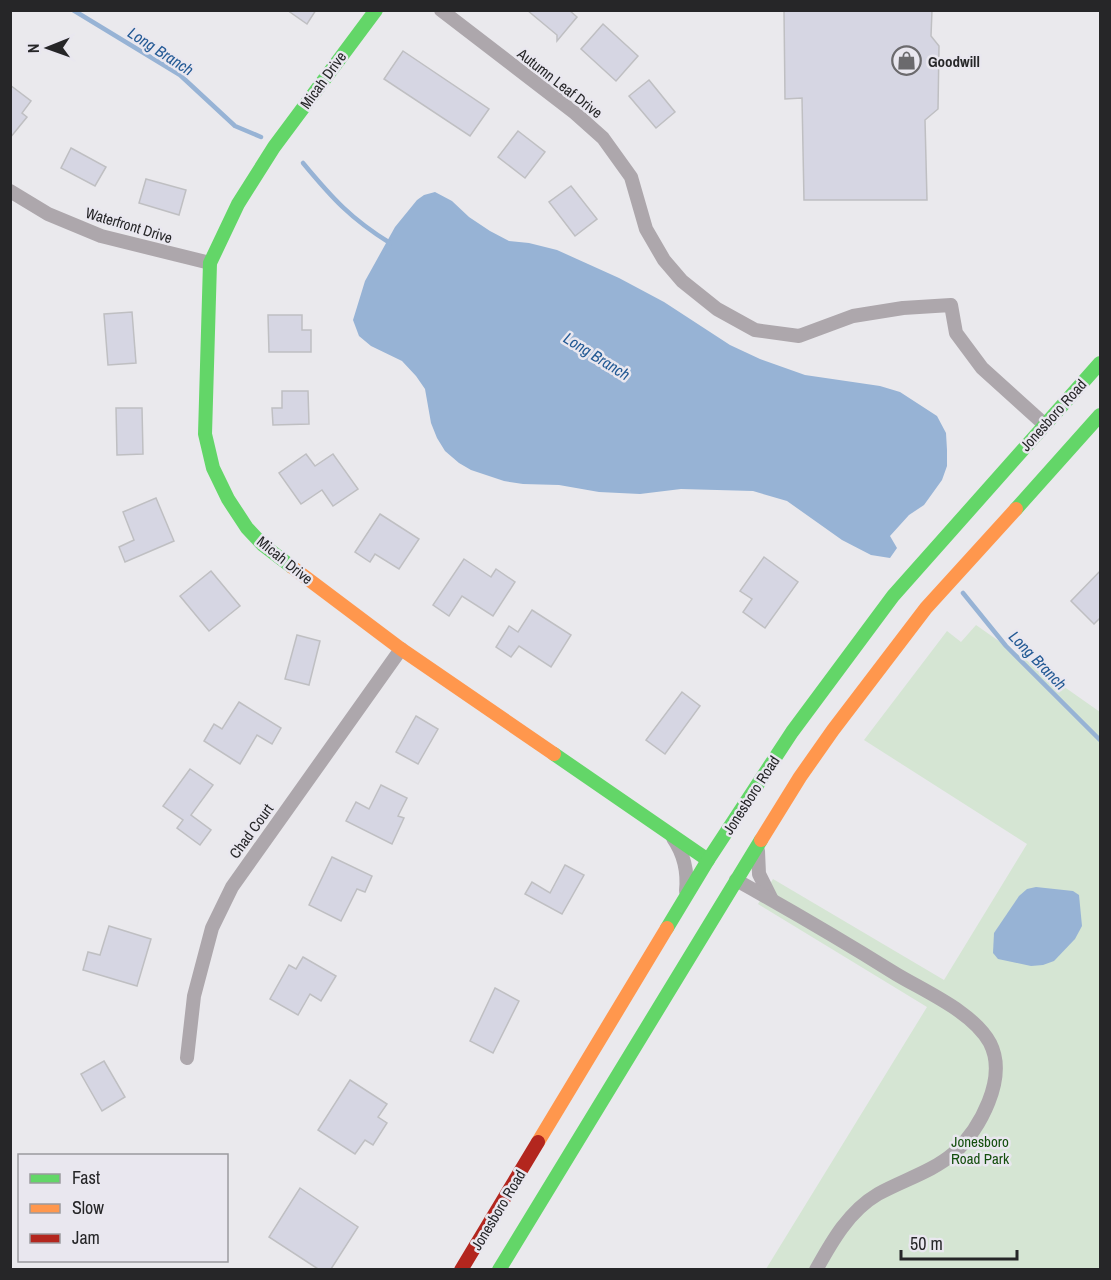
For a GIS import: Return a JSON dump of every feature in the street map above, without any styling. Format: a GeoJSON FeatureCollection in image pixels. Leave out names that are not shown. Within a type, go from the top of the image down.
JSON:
{"type":"FeatureCollection","features":[{"type":"Feature","properties":{"kind":"main road","name":"Micah Drive"},"geometry":{"type":"LineString","coordinates":[[376,10],[274,147],[238,204],[210,263],[205,434],[213,468],[228,500],[247,528],[263,545],[401,649],[667,832],[714,872]]}},
{"type":"Feature","properties":{"kind":"main road","name":"Jonesboro Road"},"geometry":{"type":"LineString","coordinates":[[461,1269],[684,899],[714,872],[740,812],[792,732],[893,596],[1044,424],[1101,363]]}},
{"type":"Feature","properties":{"kind":"main road","name":"Jonesboro Road"},"geometry":{"type":"LineString","coordinates":[[499,1269],[758,843],[826,740],[926,608],[1101,416]]}},
{"type":"Feature","properties":{"kind":"main road"},"geometry":{"type":"LineString","coordinates":[[732,849],[734,827],[740,812]]}},
{"type":"Feature","properties":{"kind":"main road"},"geometry":{"type":"LineString","coordinates":[[732,865],[736,880]]}},
{"type":"Feature","properties":{"kind":"main road"},"geometry":{"type":"LineString","coordinates":[[703,934],[717,895],[714,872]]}},
{"type":"Feature","properties":{"kind":"street","name":"Autumn Leaf Drive"},"geometry":{"type":"LineString","coordinates":[[441,10],[575,113],[603,138],[631,177],[646,229],[664,260],[682,281],[717,309],[755,330],[799,336],[853,316],[903,308],[951,305],[956,333],[982,368],[1044,424]]}},
{"type":"Feature","properties":{"kind":"street","name":"Waterfront Drive"},"geometry":{"type":"LineString","coordinates":[[10,191],[48,214],[101,236],[210,263]]}},
{"type":"Feature","properties":{"kind":"street","name":"Chad Court"},"geometry":{"type":"LineString","coordinates":[[187,1058],[194,996],[212,928],[232,887],[401,649]]}},
{"type":"Feature","properties":{"kind":"street"},"geometry":{"type":"LineString","coordinates":[[667,832],[679,849],[687,872],[684,899]]}},
{"type":"Feature","properties":{"kind":"street"},"geometry":{"type":"LineString","coordinates":[[758,843],[759,874],[772,900]]}},
{"type":"Feature","properties":{"kind":"street"},"geometry":{"type":"LineString","coordinates":[[736,880],[960,1012],[983,1033],[991,1046],[995,1080],[992,1095],[983,1114],[956,1151],[937,1165],[877,1195],[859,1209],[843,1225],[816,1269]]}},
{"type":"Feature","properties":{"kind":"green space","name":"Jonesboro Road Park"},"geometry":{"type":"Polygon","coordinates":[[[976,625],[1100,712],[1100,1269],[766,1269],[927,1007],[758,904],[773,879],[944,980],[1027,844],[864,740],[947,631],[961,642],[976,625]]]}},
{"type":"Feature","properties":{"kind":"water"},"geometry":{"type":"Polygon","coordinates":[[[435,192],[452,201],[469,217],[490,231],[509,241],[557,250],[619,278],[664,302],[730,345],[760,359],[805,375],[880,386],[900,392],[937,416],[946,433],[947,466],[942,480],[924,505],[909,515],[890,536],[897,548],[890,558],[871,555],[842,540],[787,501],[753,491],[681,489],[640,494],[599,492],[559,485],[504,481],[471,470],[459,463],[445,451],[437,438],[431,423],[425,389],[416,376],[402,361],[371,346],[359,336],[353,320],[365,281],[395,227],[417,200],[435,192]]]}},
{"type":"Feature","properties":{"kind":"water"},"geometry":{"type":"Polygon","coordinates":[[[1036,887],[1073,891],[1079,895],[1082,926],[1075,939],[1054,961],[1031,966],[998,959],[993,953],[994,933],[1019,896],[1027,889],[1036,887]]]}},
{"type":"Feature","properties":{"kind":"building"},"geometry":{"type":"Polygon","coordinates":[[[287,10],[316,10],[307,24],[287,10]]]}},
{"type":"Feature","properties":{"kind":"building"},"geometry":{"type":"Polygon","coordinates":[[[527,10],[569,10],[577,17],[557,41],[557,35],[527,10]]]}},
{"type":"Feature","properties":{"kind":"building"},"geometry":{"type":"Polygon","coordinates":[[[784,10],[932,10],[931,36],[939,46],[938,109],[925,120],[927,200],[804,200],[802,98],[785,99],[784,10]]]}},
{"type":"Feature","properties":{"kind":"building"},"geometry":{"type":"Polygon","coordinates":[[[603,24],[638,56],[616,81],[581,49],[603,24]]]}},
{"type":"Feature","properties":{"kind":"building"},"geometry":{"type":"Polygon","coordinates":[[[403,51],[489,109],[470,136],[384,79],[403,51]]]}},
{"type":"Feature","properties":{"kind":"building"},"geometry":{"type":"Polygon","coordinates":[[[649,80],[675,112],[656,128],[629,96],[649,80]]]}},
{"type":"Feature","properties":{"kind":"building"},"geometry":{"type":"Polygon","coordinates":[[[10,85],[31,101],[22,113],[27,117],[10,138],[10,85]]]}},
{"type":"Feature","properties":{"kind":"building"},"geometry":{"type":"Polygon","coordinates":[[[518,131],[545,152],[525,178],[498,157],[518,131]]]}},
{"type":"Feature","properties":{"kind":"building"},"geometry":{"type":"Polygon","coordinates":[[[71,148],[106,167],[95,186],[61,168],[71,148]]]}},
{"type":"Feature","properties":{"kind":"building"},"geometry":{"type":"Polygon","coordinates":[[[146,179],[186,190],[179,215],[139,203],[146,179]]]}},
{"type":"Feature","properties":{"kind":"building"},"geometry":{"type":"Polygon","coordinates":[[[571,186],[597,219],[575,236],[549,202],[571,186]]]}},
{"type":"Feature","properties":{"kind":"building"},"geometry":{"type":"Polygon","coordinates":[[[132,312],[136,363],[108,365],[104,314],[132,312]]]}},
{"type":"Feature","properties":{"kind":"building"},"geometry":{"type":"Polygon","coordinates":[[[268,315],[302,315],[302,330],[311,330],[311,352],[269,352],[268,315]]]}},
{"type":"Feature","properties":{"kind":"building"},"geometry":{"type":"Polygon","coordinates":[[[282,391],[308,391],[309,424],[273,425],[272,408],[282,408],[282,391]]]}},
{"type":"Feature","properties":{"kind":"building"},"geometry":{"type":"Polygon","coordinates":[[[116,408],[142,408],[143,454],[117,455],[116,408]]]}},
{"type":"Feature","properties":{"kind":"building"},"geometry":{"type":"Polygon","coordinates":[[[306,454],[315,466],[333,454],[358,489],[333,506],[322,490],[301,504],[279,473],[306,454]]]}},
{"type":"Feature","properties":{"kind":"building"},"geometry":{"type":"Polygon","coordinates":[[[156,498],[174,541],[125,562],[119,547],[134,540],[123,512],[156,498]]]}},
{"type":"Feature","properties":{"kind":"building"},"geometry":{"type":"Polygon","coordinates":[[[380,514],[419,539],[399,569],[375,554],[370,562],[355,552],[380,514]]]}},
{"type":"Feature","properties":{"kind":"building"},"geometry":{"type":"Polygon","coordinates":[[[764,557],[798,582],[765,628],[743,612],[752,599],[740,591],[764,557]]]}},
{"type":"Feature","properties":{"kind":"building"},"geometry":{"type":"Polygon","coordinates":[[[464,559],[491,577],[496,569],[515,582],[493,616],[462,596],[449,616],[433,605],[464,559]]]}},
{"type":"Feature","properties":{"kind":"building"},"geometry":{"type":"Polygon","coordinates":[[[1101,570],[1101,617],[1094,624],[1071,601],[1101,570]]]}},
{"type":"Feature","properties":{"kind":"building"},"geometry":{"type":"Polygon","coordinates":[[[211,571],[240,606],[209,631],[180,596],[211,571]]]}},
{"type":"Feature","properties":{"kind":"building"},"geometry":{"type":"Polygon","coordinates":[[[532,610],[571,635],[551,667],[519,646],[511,657],[496,647],[509,626],[518,632],[532,610]]]}},
{"type":"Feature","properties":{"kind":"building"},"geometry":{"type":"Polygon","coordinates":[[[297,635],[320,641],[309,685],[285,679],[297,635]]]}},
{"type":"Feature","properties":{"kind":"building"},"geometry":{"type":"Polygon","coordinates":[[[682,692],[700,706],[665,754],[646,740],[682,692]]]}},
{"type":"Feature","properties":{"kind":"building"},"geometry":{"type":"Polygon","coordinates":[[[239,702],[281,728],[272,744],[257,735],[240,764],[204,741],[214,724],[222,729],[239,702]]]}},
{"type":"Feature","properties":{"kind":"building"},"geometry":{"type":"Polygon","coordinates":[[[416,716],[438,729],[418,764],[396,752],[416,716]]]}},
{"type":"Feature","properties":{"kind":"building"},"geometry":{"type":"Polygon","coordinates":[[[190,769],[213,785],[191,815],[211,830],[200,845],[177,828],[183,820],[163,806],[190,769]]]}},
{"type":"Feature","properties":{"kind":"building"},"geometry":{"type":"Polygon","coordinates":[[[381,785],[407,798],[398,816],[404,818],[392,844],[346,821],[356,802],[369,809],[381,785]]]}},
{"type":"Feature","properties":{"kind":"building"},"geometry":{"type":"Polygon","coordinates":[[[332,857],[372,876],[365,892],[357,889],[341,921],[309,905],[332,857]]]}},
{"type":"Feature","properties":{"kind":"building"},"geometry":{"type":"Polygon","coordinates":[[[565,865],[584,875],[562,914],[525,894],[532,882],[550,893],[565,865]]]}},
{"type":"Feature","properties":{"kind":"building"},"geometry":{"type":"Polygon","coordinates":[[[109,926],[151,939],[137,986],[83,970],[88,952],[100,955],[109,926]]]}},
{"type":"Feature","properties":{"kind":"building"},"geometry":{"type":"Polygon","coordinates":[[[303,957],[336,976],[321,1001],[310,994],[298,1015],[270,999],[289,965],[296,969],[303,957]]]}},
{"type":"Feature","properties":{"kind":"building"},"geometry":{"type":"Polygon","coordinates":[[[495,988],[519,1001],[493,1053],[470,1041],[495,988]]]}},
{"type":"Feature","properties":{"kind":"building"},"geometry":{"type":"Polygon","coordinates":[[[104,1061],[125,1097],[102,1111],[81,1074],[104,1061]]]}},
{"type":"Feature","properties":{"kind":"building"},"geometry":{"type":"Polygon","coordinates":[[[350,1080],[387,1104],[378,1117],[387,1123],[373,1145],[365,1140],[355,1154],[318,1130],[350,1080]]]}},
{"type":"Feature","properties":{"kind":"building"},"geometry":{"type":"Polygon","coordinates":[[[300,1188],[358,1227],[331,1269],[318,1269],[269,1237],[300,1188]]]}},
{"type":"Feature","properties":{"kind":"waterway","name":"Long Branch"},"geometry":{"type":"LineString","coordinates":[[73,10],[180,75],[235,126],[261,137]]}},
{"type":"Feature","properties":{"kind":"waterway","name":"Long Branch"},"geometry":{"type":"LineString","coordinates":[[303,163],[343,207],[390,243]]}},
{"type":"Feature","properties":{"kind":"waterway","name":"Long Branch"},"geometry":{"type":"LineString","coordinates":[[963,593],[1006,646],[1100,740]]}},
{"type":"Feature","properties":{"kind":"traffic: fast"},"geometry":{"type":"LineString","coordinates":[[292,567],[263,545],[247,528],[228,499],[213,468],[205,434],[210,263],[238,204],[274,147],[376,10]]}},
{"type":"Feature","properties":{"kind":"traffic: fast"},"geometry":{"type":"LineString","coordinates":[[667,928],[708,860],[792,732],[893,596],[1100,363]]}},
{"type":"Feature","properties":{"kind":"traffic: fast"},"geometry":{"type":"LineString","coordinates":[[1016,509],[1100,415]]}},
{"type":"Feature","properties":{"kind":"traffic: fast"},"geometry":{"type":"LineString","coordinates":[[554,754],[708,860]]}},
{"type":"Feature","properties":{"kind":"traffic: fast"},"geometry":{"type":"LineString","coordinates":[[499,1270],[761,840]]}},
{"type":"Feature","properties":{"kind":"traffic: slow"},"geometry":{"type":"LineString","coordinates":[[761,840],[800,777],[833,730],[926,608],[1016,509]]}},
{"type":"Feature","properties":{"kind":"traffic: slow"},"geometry":{"type":"LineString","coordinates":[[292,567],[401,649],[554,754]]}},
{"type":"Feature","properties":{"kind":"traffic: slow"},"geometry":{"type":"LineString","coordinates":[[538,1142],[667,928]]}},
{"type":"Feature","properties":{"kind":"traffic: jam"},"geometry":{"type":"LineString","coordinates":[[461,1270],[538,1142]]}},
{"type":"Feature","properties":{"kind":"place","name":"Goodwill"},"geometry":{"type":"Point","coordinates":[907,61]}}]}
